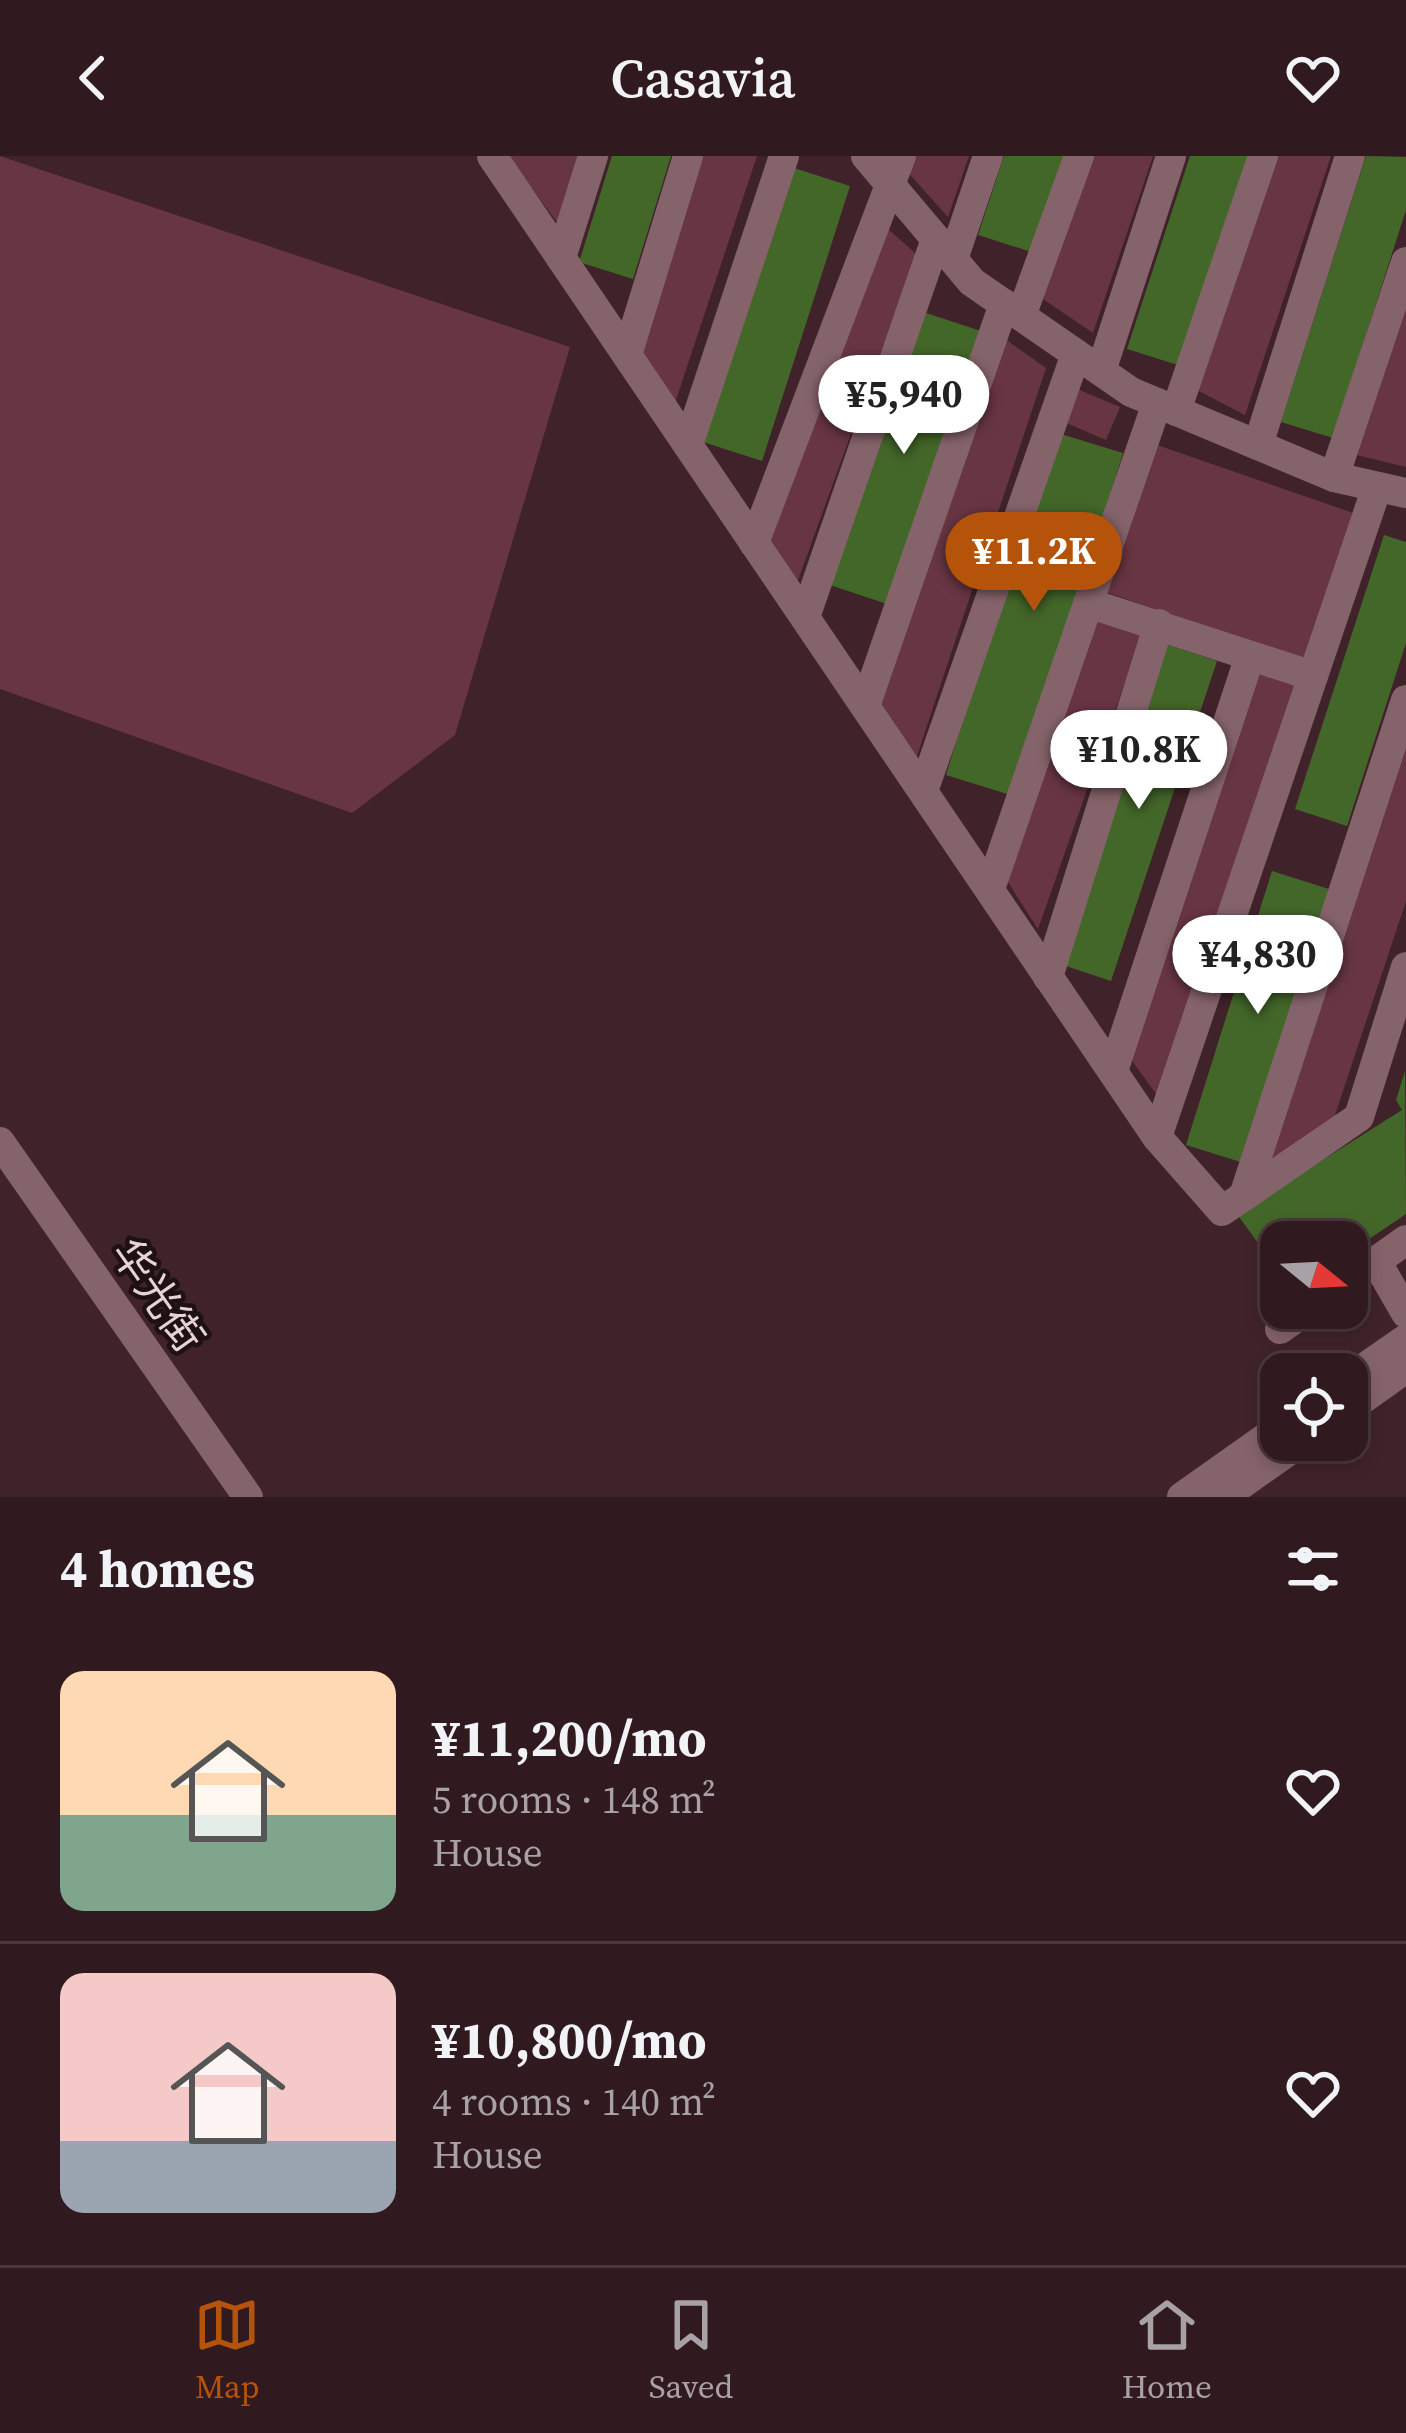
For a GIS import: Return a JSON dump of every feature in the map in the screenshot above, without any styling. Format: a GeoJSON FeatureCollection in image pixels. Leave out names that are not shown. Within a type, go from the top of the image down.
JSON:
{"type":"FeatureCollection","features":[{"type":"Feature","properties":{"kind":"street"},"geometry":{"type":"LineString","coordinates":[[492,156],[1156,1137],[1222,1211],[1358,1117],[1406,967]]}},
{"type":"Feature","properties":{"kind":"street"},"geometry":{"type":"LineString","coordinates":[[561,258],[592,156]]}},
{"type":"Feature","properties":{"kind":"street"},"geometry":{"type":"LineString","coordinates":[[627,356],[688,156]]}},
{"type":"Feature","properties":{"kind":"street"},"geometry":{"type":"LineString","coordinates":[[688,445],[784,156]]}},
{"type":"Feature","properties":{"kind":"street"},"geometry":{"type":"LineString","coordinates":[[866,156],[972,282],[1089,363],[1166,407],[1334,477],[1392,490],[1313,676],[1156,1137]]}},
{"type":"Feature","properties":{"kind":"street"},"geometry":{"type":"LineString","coordinates":[[754,543],[901,156]]}},
{"type":"Feature","properties":{"kind":"street"},"geometry":{"type":"LineString","coordinates":[[805,617],[944,249],[988,156]]}},
{"type":"Feature","properties":{"kind":"street"},"geometry":{"type":"LineString","coordinates":[[865,706],[1013,310],[1079,156]]}},
{"type":"Feature","properties":{"kind":"street"},"geometry":{"type":"LineString","coordinates":[[923,791],[1171,156]]}},
{"type":"Feature","properties":{"kind":"street"},"geometry":{"type":"LineString","coordinates":[[990,889],[1088,603],[1263,156]]}},
{"type":"Feature","properties":{"kind":"street"},"geometry":{"type":"LineString","coordinates":[[1258,445],[1350,156]]}},
{"type":"Feature","properties":{"kind":"street"},"geometry":{"type":"LineString","coordinates":[[1334,477],[1406,262]]}},
{"type":"Feature","properties":{"kind":"street"},"geometry":{"type":"LineString","coordinates":[[1088,603],[1313,676]]}},
{"type":"Feature","properties":{"kind":"street"},"geometry":{"type":"LineString","coordinates":[[1048,977],[1159,623]]}},
{"type":"Feature","properties":{"kind":"street"},"geometry":{"type":"LineString","coordinates":[[1114,1069],[1250,656]]}},
{"type":"Feature","properties":{"kind":"street"},"geometry":{"type":"LineString","coordinates":[[1244,1196],[1406,700]]}},
{"type":"Feature","properties":{"kind":"street","name":"华光街"},"geometry":{"type":"LineString","coordinates":[[0,1142],[248,1497]]}},
{"type":"Feature","properties":{"kind":"street"},"geometry":{"type":"LineString","coordinates":[[1368,1267],[1406,1240]]}},
{"type":"Feature","properties":{"kind":"street"},"geometry":{"type":"LineString","coordinates":[[1376,1261],[1406,1312]]}},
{"type":"Feature","properties":{"kind":"street"},"geometry":{"type":"LineString","coordinates":[[1368,1366],[1406,1339]]}},
{"type":"Feature","properties":{"kind":"street"},"geometry":{"type":"LineString","coordinates":[[1368,1395],[1406,1368]]}},
{"type":"Feature","properties":{"kind":"street"},"geometry":{"type":"LineString","coordinates":[[1182,1497],[1260,1442]]}},
{"type":"Feature","properties":{"kind":"street"},"geometry":{"type":"LineString","coordinates":[[1223,1497],[1274,1461]]}},
{"type":"Feature","properties":{"kind":"shaded area"},"geometry":{"type":"Polygon","coordinates":[[[0,156],[570,347],[455,735],[352,813],[0,689],[0,156]]]}},
{"type":"Feature","properties":{"kind":"shaded area"},"geometry":{"type":"Polygon","coordinates":[[[508,156],[581,156],[559,225],[508,156]]]}},
{"type":"Feature","properties":{"kind":"shaded area"},"geometry":{"type":"Polygon","coordinates":[[[697,156],[757,156],[675,403],[640,349],[697,156]]]}},
{"type":"Feature","properties":{"kind":"shaded area"},"geometry":{"type":"Polygon","coordinates":[[[909,156],[969,156],[948,217],[904,168],[909,156]]]}},
{"type":"Feature","properties":{"kind":"shaded area"},"geometry":{"type":"Polygon","coordinates":[[[1089,156],[1153,156],[1093,333],[1040,297],[1089,156]]]}},
{"type":"Feature","properties":{"kind":"shaded area"},"geometry":{"type":"Polygon","coordinates":[[[1271,156],[1331,156],[1245,415],[1195,389],[1271,156]]]}},
{"type":"Feature","properties":{"kind":"shaded area"},"geometry":{"type":"Polygon","coordinates":[[[886,227],[916,254],[797,583],[769,538],[886,227]]]}},
{"type":"Feature","properties":{"kind":"shaded area"},"geometry":{"type":"Polygon","coordinates":[[[1406,289],[1406,467],[1352,454],[1406,289]]]}},
{"type":"Feature","properties":{"kind":"shaded area"},"geometry":{"type":"Polygon","coordinates":[[[1005,339],[1046,368],[917,756],[879,700],[1005,339]]]}},
{"type":"Feature","properties":{"kind":"shaded area"},"geometry":{"type":"Polygon","coordinates":[[[1077,389],[1120,407],[1106,440],[1064,422],[1077,389]]]}},
{"type":"Feature","properties":{"kind":"shaded area"},"geometry":{"type":"Polygon","coordinates":[[[1157,445],[1359,515],[1309,662],[1106,592],[1157,445]]]}},
{"type":"Feature","properties":{"kind":"shaded area"},"geometry":{"type":"Polygon","coordinates":[[[1097,614],[1143,631],[1038,929],[1004,876],[1097,614]]]}},
{"type":"Feature","properties":{"kind":"shaded area"},"geometry":{"type":"Polygon","coordinates":[[[1257,671],[1301,687],[1159,1098],[1125,1051],[1257,671]]]}},
{"type":"Feature","properties":{"kind":"shaded area"},"geometry":{"type":"Polygon","coordinates":[[[1406,730],[1406,901],[1332,1124],[1263,1170],[1406,730]]]}},
{"type":"Feature","properties":{"kind":"building"},"geometry":{"type":"Polygon","coordinates":[[[612,156],[671,156],[633,279],[579,262],[612,156]]]}},
{"type":"Feature","properties":{"kind":"building"},"geometry":{"type":"Polygon","coordinates":[[[1004,156],[1066,156],[1035,253],[978,235],[1004,156]]]}},
{"type":"Feature","properties":{"kind":"building"},"geometry":{"type":"Polygon","coordinates":[[[1190,156],[1252,156],[1184,367],[1127,349],[1190,156]]]}},
{"type":"Feature","properties":{"kind":"building"},"geometry":{"type":"Polygon","coordinates":[[[1366,156],[1406,157],[1406,210],[1333,438],[1281,422],[1366,156]]]}},
{"type":"Feature","properties":{"kind":"building"},"geometry":{"type":"Polygon","coordinates":[[[791,167],[850,186],[762,461],[703,442],[791,167]]]}},
{"type":"Feature","properties":{"kind":"building"},"geometry":{"type":"Polygon","coordinates":[[[917,310],[981,331],[890,605],[827,584],[917,310]]]}},
{"type":"Feature","properties":{"kind":"building"},"geometry":{"type":"Polygon","coordinates":[[[1051,431],[1123,453],[1017,797],[946,775],[1051,431]]]}},
{"type":"Feature","properties":{"kind":"building"},"geometry":{"type":"Polygon","coordinates":[[[1384,535],[1406,542],[1406,643],[1347,826],[1295,809],[1384,535]]]}},
{"type":"Feature","properties":{"kind":"building"},"geometry":{"type":"Polygon","coordinates":[[[1166,644],[1217,661],[1111,981],[1060,964],[1166,644]]]}},
{"type":"Feature","properties":{"kind":"building"},"geometry":{"type":"Polygon","coordinates":[[[1272,871],[1329,889],[1244,1163],[1186,1145],[1272,871]]]}},
{"type":"Feature","properties":{"kind":"building"},"geometry":{"type":"Polygon","coordinates":[[[1405,1071],[1406,1214],[1368,1240],[1368,1221],[1260,1221],[1260,1246],[1237,1214],[1402,1110],[1396,1100],[1405,1071]]]}}]}
